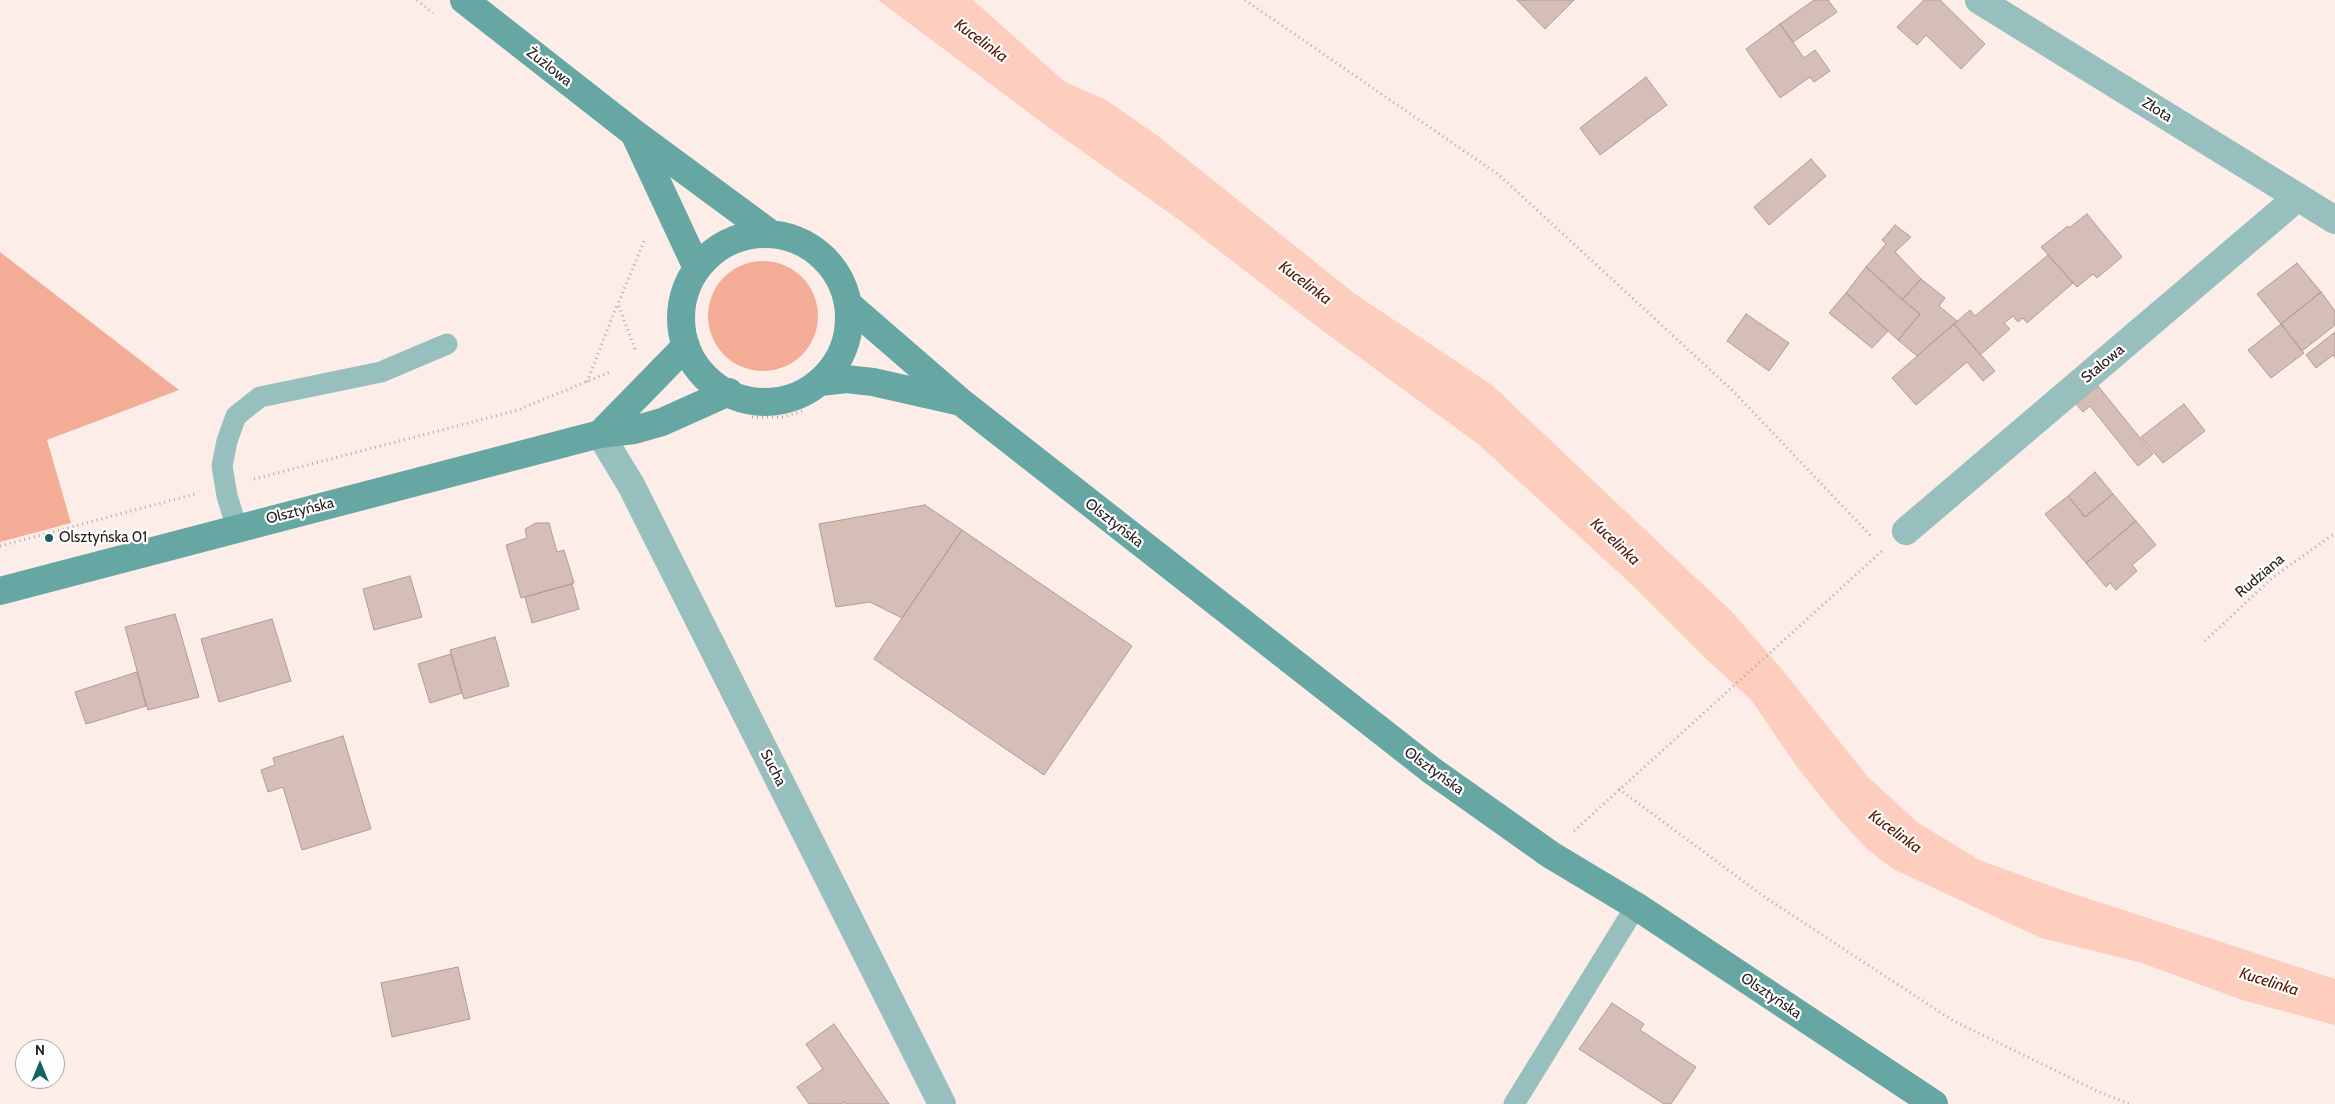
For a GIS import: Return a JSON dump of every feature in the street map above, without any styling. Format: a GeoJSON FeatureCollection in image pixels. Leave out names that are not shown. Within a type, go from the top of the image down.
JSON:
{"type":"FeatureCollection","features":[{"type":"Feature","properties":{"kind":"street","name":"Żużlowa"},"geometry":{"type":"LineString","coordinates":[[464,0],[634,133],[771,234]]}},
{"type":"Feature","properties":{"kind":"street","name":"Złota"},"geometry":{"type":"LineString","coordinates":[[1979,0],[2335,220]]}},
{"type":"Feature","properties":{"kind":"street","name":"Żużlowa"},"geometry":{"type":"LineString","coordinates":[[634,133],[698,268]]}},
{"type":"Feature","properties":{"kind":"street","name":"Stalowa"},"geometry":{"type":"LineString","coordinates":[[1906,531],[2298,197]]}},
{"type":"Feature","properties":{"kind":"street"},"geometry":{"type":"LineString","coordinates":[[771,234],[799,240],[823,256],[840,278],[849,305],[848,333],[838,360],[821,382],[798,395],[771,402],[744,399],[719,388],[699,370],[686,346],[681,320],[685,293],[698,268],[718,248],[744,237],[771,234]]}},
{"type":"Feature","properties":{"kind":"street","name":"Olsztyńska"},"geometry":{"type":"LineString","coordinates":[[849,305],[960,402],[1423,764],[1551,855],[1636,906],[1934,1104]]}},
{"type":"Feature","properties":{"kind":"street"},"geometry":{"type":"LineString","coordinates":[[600,434],[686,346]]}},
{"type":"Feature","properties":{"kind":"street","name":"Olsztyńska"},"geometry":{"type":"LineString","coordinates":[[821,382],[846,379],[873,382],[960,402]]}},
{"type":"Feature","properties":{"kind":"street","name":"Olsztyńska"},"geometry":{"type":"LineString","coordinates":[[0,591],[600,434],[634,430],[662,422],[729,392]]}},
{"type":"Feature","properties":{"kind":"street","name":"Sucha"},"geometry":{"type":"LineString","coordinates":[[600,434],[631,485],[942,1104]]}},
{"type":"Feature","properties":{"kind":"lane"},"geometry":{"type":"LineString","coordinates":[[236,528],[227,496],[222,466],[227,441],[236,416],[260,397],[381,372],[447,344]]}},
{"type":"Feature","properties":{"kind":"lane"},"geometry":{"type":"LineString","coordinates":[[1514,1104],[1636,906]]}},
{"type":"Feature","properties":{"kind":"path"},"geometry":{"type":"LineString","coordinates":[[1245,0],[1499,175],[1732,390],[1877,542]]}},
{"type":"Feature","properties":{"kind":"path"},"geometry":{"type":"LineString","coordinates":[[587,382],[618,304]]}},
{"type":"Feature","properties":{"kind":"path"},"geometry":{"type":"LineString","coordinates":[[747,417],[783,417],[804,410]]}},
{"type":"Feature","properties":{"kind":"path","name":"Rudziana"},"geometry":{"type":"LineString","coordinates":[[2205,641],[2272,578],[2335,532]]}},
{"type":"Feature","properties":{"kind":"path"},"geometry":{"type":"LineString","coordinates":[[1551,855],[1628,780],[1869,562]]}},
{"type":"Feature","properties":{"kind":"path"},"geometry":{"type":"LineString","coordinates":[[1619,789],[1766,898],[1952,1020],[2095,1090],[2129,1104]]}},
{"type":"Feature","properties":{"kind":"shaded area"},"geometry":{"type":"Polygon","coordinates":[[[0,252],[179,390],[47,440],[71,523],[0,542],[0,252]]]}},
{"type":"Feature","properties":{"kind":"shaded area"},"geometry":{"type":"Polygon","coordinates":[[[763,261],[784,265],[802,277],[814,295],[818,316],[814,337],[802,355],[784,367],[763,371],[742,367],[724,355],[712,337],[708,316],[712,295],[724,277],[742,265],[763,261]]]}},
{"type":"Feature","properties":{"kind":"water","name":"Kucelinka"},"geometry":{"type":"Polygon","coordinates":[[[878,0],[973,0],[1065,82],[1106,100],[1158,136],[1355,294],[1492,385],[1732,612],[1780,667],[1868,777],[1917,822],[1979,860],[2062,890],[2335,979],[2335,1025],[2242,1000],[2139,962],[2041,938],[1893,869],[1867,849],[1839,819],[1797,767],[1752,701],[1702,655],[1629,582],[1478,444],[1315,325],[1182,222],[1048,127],[878,0]]]}},
{"type":"Feature","properties":{"kind":"building"},"geometry":{"type":"Polygon","coordinates":[[[1517,0],[1574,0],[1545,29],[1517,0]]]}},
{"type":"Feature","properties":{"kind":"building"},"geometry":{"type":"Polygon","coordinates":[[[1814,0],[1828,0],[1837,12],[1793,42],[1780,24],[1814,0]]]}},
{"type":"Feature","properties":{"kind":"building"},"geometry":{"type":"Polygon","coordinates":[[[1924,0],[1940,0],[1985,44],[1961,69],[1926,35],[1917,45],[1897,27],[1924,0]]]}},
{"type":"Feature","properties":{"kind":"building"},"geometry":{"type":"Polygon","coordinates":[[[1780,24],[1804,58],[1815,50],[1830,71],[1814,82],[1810,77],[1780,98],[1746,49],[1780,24]]]}},
{"type":"Feature","properties":{"kind":"building"},"geometry":{"type":"Polygon","coordinates":[[[1646,77],[1667,105],[1600,155],[1580,128],[1646,77]]]}},
{"type":"Feature","properties":{"kind":"building"},"geometry":{"type":"Polygon","coordinates":[[[1811,159],[1826,176],[1769,225],[1754,207],[1811,159]]]}},
{"type":"Feature","properties":{"kind":"building"},"geometry":{"type":"Polygon","coordinates":[[[2087,214],[2122,257],[2097,278],[2093,274],[2077,287],[2041,247],[2087,214]]]}},
{"type":"Feature","properties":{"kind":"building"},"geometry":{"type":"Polygon","coordinates":[[[1895,225],[1911,237],[1895,252],[1921,279],[1902,300],[1866,267],[1886,244],[1882,240],[1895,225]]]}},
{"type":"Feature","properties":{"kind":"building"},"geometry":{"type":"Polygon","coordinates":[[[2048,255],[2073,283],[2027,323],[2023,318],[2018,322],[2013,316],[2004,323],[2010,329],[1980,355],[1954,324],[1970,310],[1975,316],[2048,255]]]}},
{"type":"Feature","properties":{"kind":"building"},"geometry":{"type":"Polygon","coordinates":[[[2297,263],[2321,292],[2281,324],[2257,294],[2297,263]]]}},
{"type":"Feature","properties":{"kind":"building"},"geometry":{"type":"Polygon","coordinates":[[[1866,267],[1920,314],[1898,340],[1846,293],[1866,267]]]}},
{"type":"Feature","properties":{"kind":"building"},"geometry":{"type":"Polygon","coordinates":[[[1921,279],[1945,298],[1939,306],[1957,321],[1917,356],[1898,340],[1920,314],[1902,300],[1921,279]]]}},
{"type":"Feature","properties":{"kind":"building"},"geometry":{"type":"Polygon","coordinates":[[[2321,292],[2335,311],[2335,325],[2302,351],[2281,324],[2321,292]]]}},
{"type":"Feature","properties":{"kind":"building"},"geometry":{"type":"Polygon","coordinates":[[[1846,293],[1888,331],[1872,348],[1829,313],[1846,293]]]}},
{"type":"Feature","properties":{"kind":"building"},"geometry":{"type":"Polygon","coordinates":[[[1746,314],[1789,343],[1769,371],[1727,341],[1746,314]]]}},
{"type":"Feature","properties":{"kind":"building"},"geometry":{"type":"Polygon","coordinates":[[[1954,324],[1995,371],[1983,381],[1967,362],[1916,405],[1892,378],[1954,324]]]}},
{"type":"Feature","properties":{"kind":"building"},"geometry":{"type":"Polygon","coordinates":[[[2281,324],[2304,353],[2271,378],[2248,350],[2281,324]]]}},
{"type":"Feature","properties":{"kind":"building"},"geometry":{"type":"Polygon","coordinates":[[[2335,332],[2335,358],[2333,355],[2316,368],[2306,355],[2335,332]]]}},
{"type":"Feature","properties":{"kind":"building"},"geometry":{"type":"Polygon","coordinates":[[[2098,386],[2153,454],[2138,466],[2090,406],[2083,412],[2076,404],[2098,386]]]}},
{"type":"Feature","properties":{"kind":"building"},"geometry":{"type":"Polygon","coordinates":[[[2184,404],[2205,431],[2163,463],[2141,437],[2184,404]]]}},
{"type":"Feature","properties":{"kind":"building"},"geometry":{"type":"Polygon","coordinates":[[[2095,472],[2113,494],[2085,517],[2068,496],[2095,472]]]}},
{"type":"Feature","properties":{"kind":"building"},"geometry":{"type":"Polygon","coordinates":[[[2113,494],[2136,521],[2086,563],[2045,514],[2068,496],[2085,517],[2113,494]]]}},
{"type":"Feature","properties":{"kind":"building"},"geometry":{"type":"Polygon","coordinates":[[[925,505],[962,530],[902,618],[870,602],[836,607],[819,524],[925,505]]]}},
{"type":"Feature","properties":{"kind":"building"},"geometry":{"type":"Polygon","coordinates":[[[2136,521],[2156,545],[2132,565],[2137,571],[2116,590],[2110,583],[2106,587],[2086,563],[2136,521]]]}},
{"type":"Feature","properties":{"kind":"building"},"geometry":{"type":"Polygon","coordinates":[[[536,523],[549,523],[557,552],[564,550],[574,583],[521,598],[506,545],[527,538],[525,529],[536,523]]]}},
{"type":"Feature","properties":{"kind":"building"},"geometry":{"type":"Polygon","coordinates":[[[962,530],[1132,646],[1044,775],[874,659],[962,530]]]}},
{"type":"Feature","properties":{"kind":"building"},"geometry":{"type":"Polygon","coordinates":[[[410,576],[422,617],[374,630],[363,589],[410,576]]]}},
{"type":"Feature","properties":{"kind":"building"},"geometry":{"type":"Polygon","coordinates":[[[572,584],[579,609],[532,623],[525,597],[572,584]]]}},
{"type":"Feature","properties":{"kind":"building"},"geometry":{"type":"Polygon","coordinates":[[[175,614],[199,697],[148,710],[125,627],[175,614]]]}},
{"type":"Feature","properties":{"kind":"building"},"geometry":{"type":"Polygon","coordinates":[[[272,619],[291,681],[219,702],[201,639],[272,619]]]}},
{"type":"Feature","properties":{"kind":"building"},"geometry":{"type":"Polygon","coordinates":[[[495,637],[509,686],[464,699],[450,650],[495,637]]]}},
{"type":"Feature","properties":{"kind":"building"},"geometry":{"type":"Polygon","coordinates":[[[451,654],[462,693],[430,703],[418,664],[451,654]]]}},
{"type":"Feature","properties":{"kind":"building"},"geometry":{"type":"Polygon","coordinates":[[[137,672],[146,706],[86,724],[75,692],[137,672]]]}},
{"type":"Feature","properties":{"kind":"building"},"geometry":{"type":"Polygon","coordinates":[[[343,736],[371,829],[302,850],[283,787],[268,792],[261,770],[275,765],[273,758],[343,736]]]}},
{"type":"Feature","properties":{"kind":"building"},"geometry":{"type":"Polygon","coordinates":[[[458,967],[470,1019],[392,1037],[381,983],[458,967]]]}},
{"type":"Feature","properties":{"kind":"building"},"geometry":{"type":"Polygon","coordinates":[[[1612,1003],[1644,1024],[1640,1030],[1696,1067],[1671,1104],[1664,1104],[1579,1049],[1612,1003]]]}},
{"type":"Feature","properties":{"kind":"building"},"geometry":{"type":"Polygon","coordinates":[[[834,1024],[889,1104],[846,1104],[845,1102],[842,1104],[809,1104],[797,1087],[823,1069],[806,1044],[834,1024]]]}},
{"type":"Feature","properties":{"kind":"place","name":"Olsztyńska 01"},"geometry":{"type":"Point","coordinates":[49,538]}}]}
